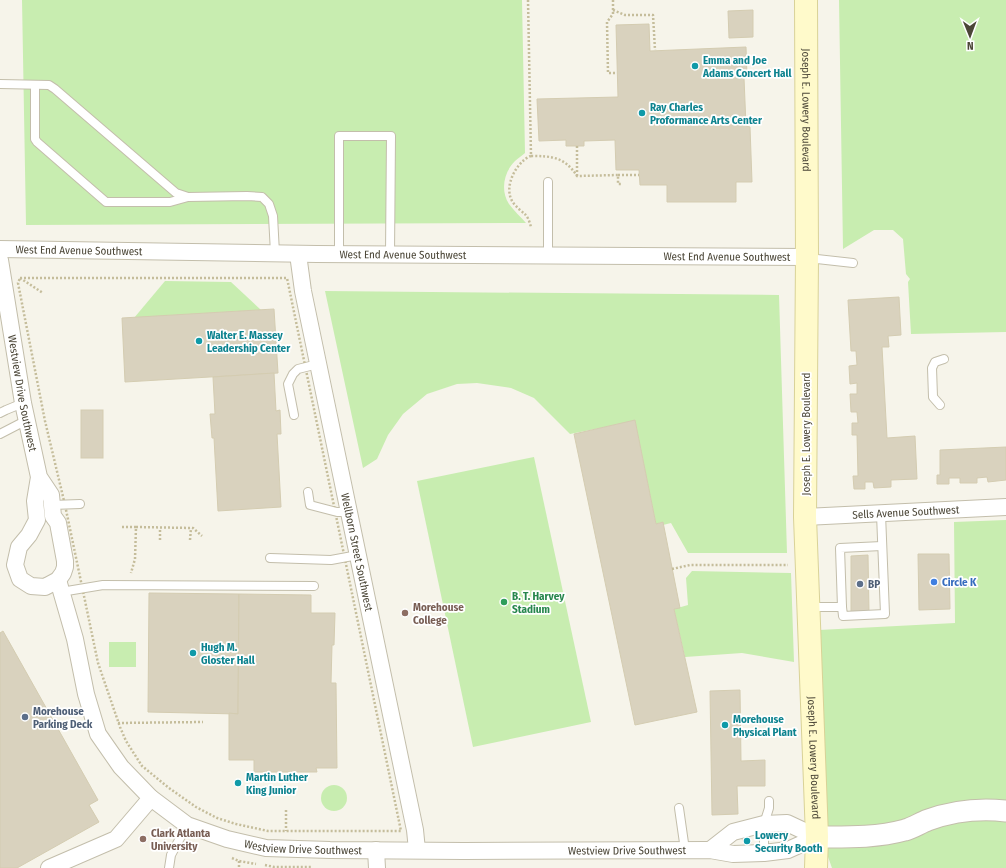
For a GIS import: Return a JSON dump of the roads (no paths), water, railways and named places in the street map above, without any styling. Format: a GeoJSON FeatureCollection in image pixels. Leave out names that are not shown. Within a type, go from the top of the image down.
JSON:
{"type":"FeatureCollection","features":[{"type":"Feature","properties":{"kind":"main road","name":"Joseph E. Lowery Boulevard"},"geometry":{"type":"LineString","coordinates":[[806,0],[807,257],[805,517],[817,837],[816,868]]}},
{"type":"Feature","properties":{"kind":"street","name":"West End Avenue Southwest"},"geometry":{"type":"LineString","coordinates":[[0,249],[298,254],[807,257]]}},
{"type":"Feature","properties":{"kind":"street","name":"Wellborn Street Southwest"},"geometry":{"type":"LineString","coordinates":[[298,254],[312,366],[351,556],[415,830],[417,850]]}},
{"type":"Feature","properties":{"kind":"street","name":"Westview Drive Southwest"},"geometry":{"type":"LineString","coordinates":[[0,260],[23,403],[39,477],[35,501],[37,520],[29,535],[19,547],[15,565],[20,579],[32,586],[59,586]]}},
{"type":"Feature","properties":{"kind":"street","name":"Westview Drive Southwest"},"geometry":{"type":"LineString","coordinates":[[39,477],[58,505],[53,516],[58,523],[65,561],[59,586],[75,639],[86,694],[98,734],[121,766],[151,798],[187,825],[227,839],[266,848],[376,850],[710,850],[733,854],[764,853],[788,850],[817,837],[879,836],[906,830],[927,821],[956,812],[989,809],[1006,811]]}},
{"type":"Feature","properties":{"kind":"street","name":"Sells Avenue Southwest"},"geometry":{"type":"LineString","coordinates":[[805,517],[1006,507]]}},
{"type":"Feature","properties":{"kind":"street"},"geometry":{"type":"LineString","coordinates":[[49,868],[116,839],[151,798]]}},
{"type":"Feature","properties":{"kind":"street","name":"Westview Drive Southwest"},"geometry":{"type":"LineString","coordinates":[[710,850],[733,832],[764,824],[787,823],[817,837]]}},
{"type":"Feature","properties":{"kind":"street"},"geometry":{"type":"LineString","coordinates":[[376,850],[376,868]]}},
{"type":"Feature","properties":{"kind":"lane"},"geometry":{"type":"LineString","coordinates":[[0,84],[49,85],[176,193],[188,197]]}},
{"type":"Feature","properties":{"kind":"lane"},"geometry":{"type":"LineString","coordinates":[[35,85],[35,139],[106,202],[170,202],[188,197],[262,197],[269,204],[273,216],[275,253]]}},
{"type":"Feature","properties":{"kind":"lane"},"geometry":{"type":"LineString","coordinates":[[339,254],[339,136],[391,136],[390,254]]}},
{"type":"Feature","properties":{"kind":"lane"},"geometry":{"type":"LineString","coordinates":[[548,182],[548,256]]}},
{"type":"Feature","properties":{"kind":"lane"},"geometry":{"type":"LineString","coordinates":[[807,257],[853,263]]}},
{"type":"Feature","properties":{"kind":"lane"},"geometry":{"type":"LineString","coordinates":[[940,405],[933,398],[932,368],[936,362],[944,359]]}},
{"type":"Feature","properties":{"kind":"lane"},"geometry":{"type":"LineString","coordinates":[[294,415],[288,384],[293,374],[298,369],[312,366]]}},
{"type":"Feature","properties":{"kind":"lane"},"geometry":{"type":"LineString","coordinates":[[0,413],[23,403]]}},
{"type":"Feature","properties":{"kind":"lane"},"geometry":{"type":"LineString","coordinates":[[0,434],[27,420]]}},
{"type":"Feature","properties":{"kind":"lane"},"geometry":{"type":"LineString","coordinates":[[308,492],[310,505],[342,512]]}},
{"type":"Feature","properties":{"kind":"lane"},"geometry":{"type":"LineString","coordinates":[[58,505],[80,504]]}},
{"type":"Feature","properties":{"kind":"lane"},"geometry":{"type":"LineString","coordinates":[[881,514],[885,614],[842,616],[840,548],[882,546]]}},
{"type":"Feature","properties":{"kind":"lane"},"geometry":{"type":"LineString","coordinates":[[270,558],[331,560],[351,556]]}},
{"type":"Feature","properties":{"kind":"lane"},"geometry":{"type":"LineString","coordinates":[[59,586],[82,589],[103,585],[314,586]]}},
{"type":"Feature","properties":{"kind":"lane"},"geometry":{"type":"LineString","coordinates":[[808,607],[842,607]]}},
{"type":"Feature","properties":{"kind":"lane"},"geometry":{"type":"LineString","coordinates":[[764,853],[764,824],[769,808],[769,801]]}},
{"type":"Feature","properties":{"kind":"lane"},"geometry":{"type":"LineString","coordinates":[[679,808],[685,850]]}},
{"type":"Feature","properties":{"kind":"lane"},"geometry":{"type":"LineString","coordinates":[[169,868],[171,855],[187,825]]}},
{"type":"Feature","properties":{"kind":"place","name":"Emma and Joe Adams Concert Hall"},"geometry":{"type":"Point","coordinates":[695,66]}},
{"type":"Feature","properties":{"kind":"place","name":"Ray Charles Proformance Arts Center"},"geometry":{"type":"Point","coordinates":[642,113]}},
{"type":"Feature","properties":{"kind":"place","name":"Walter E. Massey Leadership Center"},"geometry":{"type":"Point","coordinates":[199,341]}},
{"type":"Feature","properties":{"kind":"place","name":"Circle K"},"geometry":{"type":"Point","coordinates":[934,582]}},
{"type":"Feature","properties":{"kind":"place","name":"BP"},"geometry":{"type":"Point","coordinates":[860,584]}},
{"type":"Feature","properties":{"kind":"place","name":"B. T. Harvey Stadium"},"geometry":{"type":"Point","coordinates":[504,602]}},
{"type":"Feature","properties":{"kind":"place","name":"Morehouse College"},"geometry":{"type":"Point","coordinates":[405,613]}},
{"type":"Feature","properties":{"kind":"place","name":"Hugh M. Gloster Hall"},"geometry":{"type":"Point","coordinates":[193,653]}},
{"type":"Feature","properties":{"kind":"place","name":"Morehouse Parking Deck"},"geometry":{"type":"Point","coordinates":[25,717]}},
{"type":"Feature","properties":{"kind":"place","name":"Morehouse Physical Plant"},"geometry":{"type":"Point","coordinates":[725,725]}},
{"type":"Feature","properties":{"kind":"place","name":"Martin Luther King Junior"},"geometry":{"type":"Point","coordinates":[238,783]}},
{"type":"Feature","properties":{"kind":"place","name":"Clark Atlanta University"},"geometry":{"type":"Point","coordinates":[143,839]}},
{"type":"Feature","properties":{"kind":"place","name":"Lowery Security Booth"},"geometry":{"type":"Point","coordinates":[747,841]}}]}
